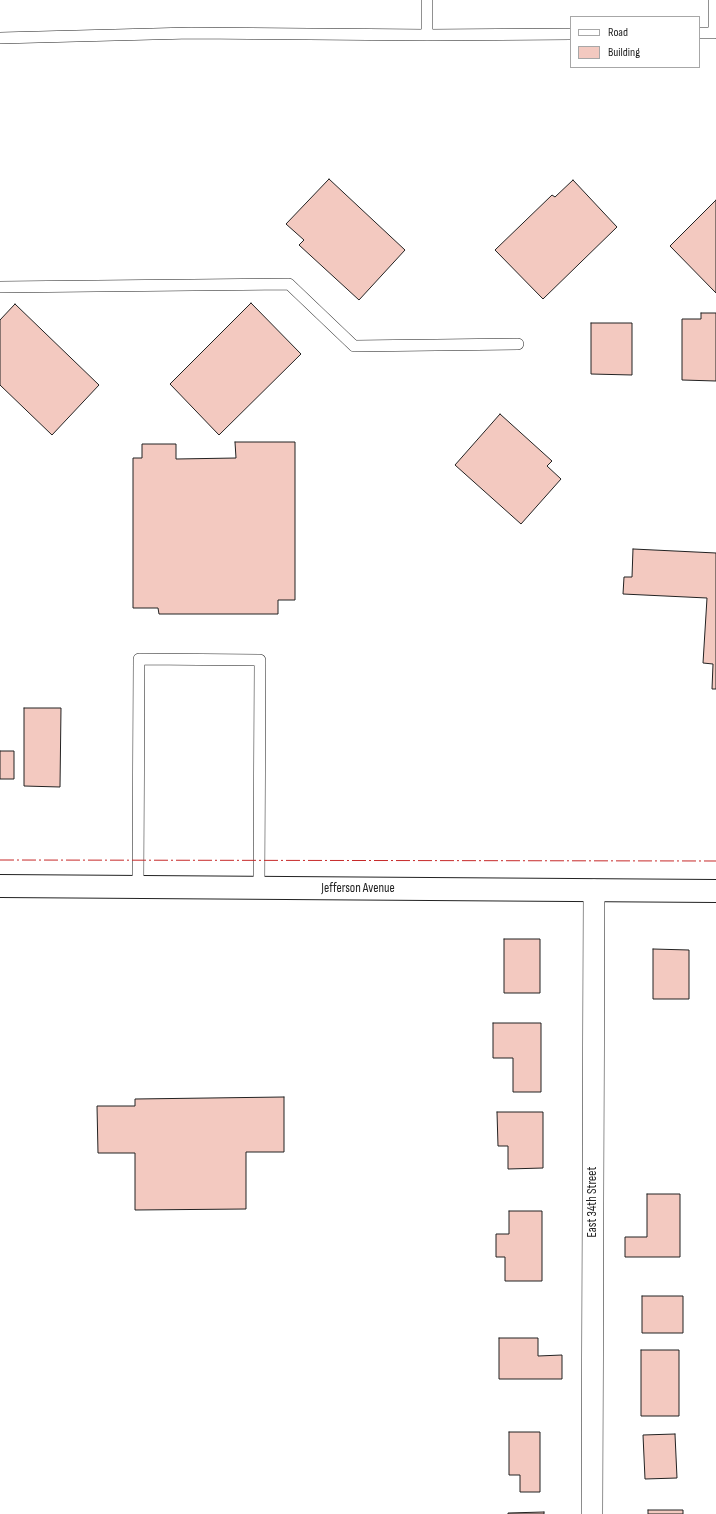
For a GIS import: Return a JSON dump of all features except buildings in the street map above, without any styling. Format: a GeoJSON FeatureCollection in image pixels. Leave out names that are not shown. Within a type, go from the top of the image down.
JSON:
{"type":"FeatureCollection","features":[{"type":"Feature","properties":{"kind":"main road","name":"Jefferson Avenue"},"geometry":{"type":"LineString","coordinates":[[0,886],[716,891]]}},
{"type":"Feature","properties":{"kind":"street","name":"East 34th Street"},"geometry":{"type":"LineString","coordinates":[[592,1514],[594,890]]}},
{"type":"Feature","properties":{"kind":"lane"},"geometry":{"type":"LineString","coordinates":[[427,0],[427,35]]}},
{"type":"Feature","properties":{"kind":"lane"},"geometry":{"type":"LineString","coordinates":[[700,33],[714,33],[714,0]]}},
{"type":"Feature","properties":{"kind":"lane"},"geometry":{"type":"LineString","coordinates":[[0,38],[191,33],[427,35],[570,34]]}},
{"type":"Feature","properties":{"kind":"lane"},"geometry":{"type":"LineString","coordinates":[[0,287],[289,284],[354,346],[518,344]]}},
{"type":"Feature","properties":{"kind":"lane"},"geometry":{"type":"LineString","coordinates":[[138,887],[139,660],[260,660],[259,888]]}},
{"type":"Feature","properties":{"kind":"power"},"geometry":{"type":"LineString","coordinates":[[0,860],[716,861]]}}]}
